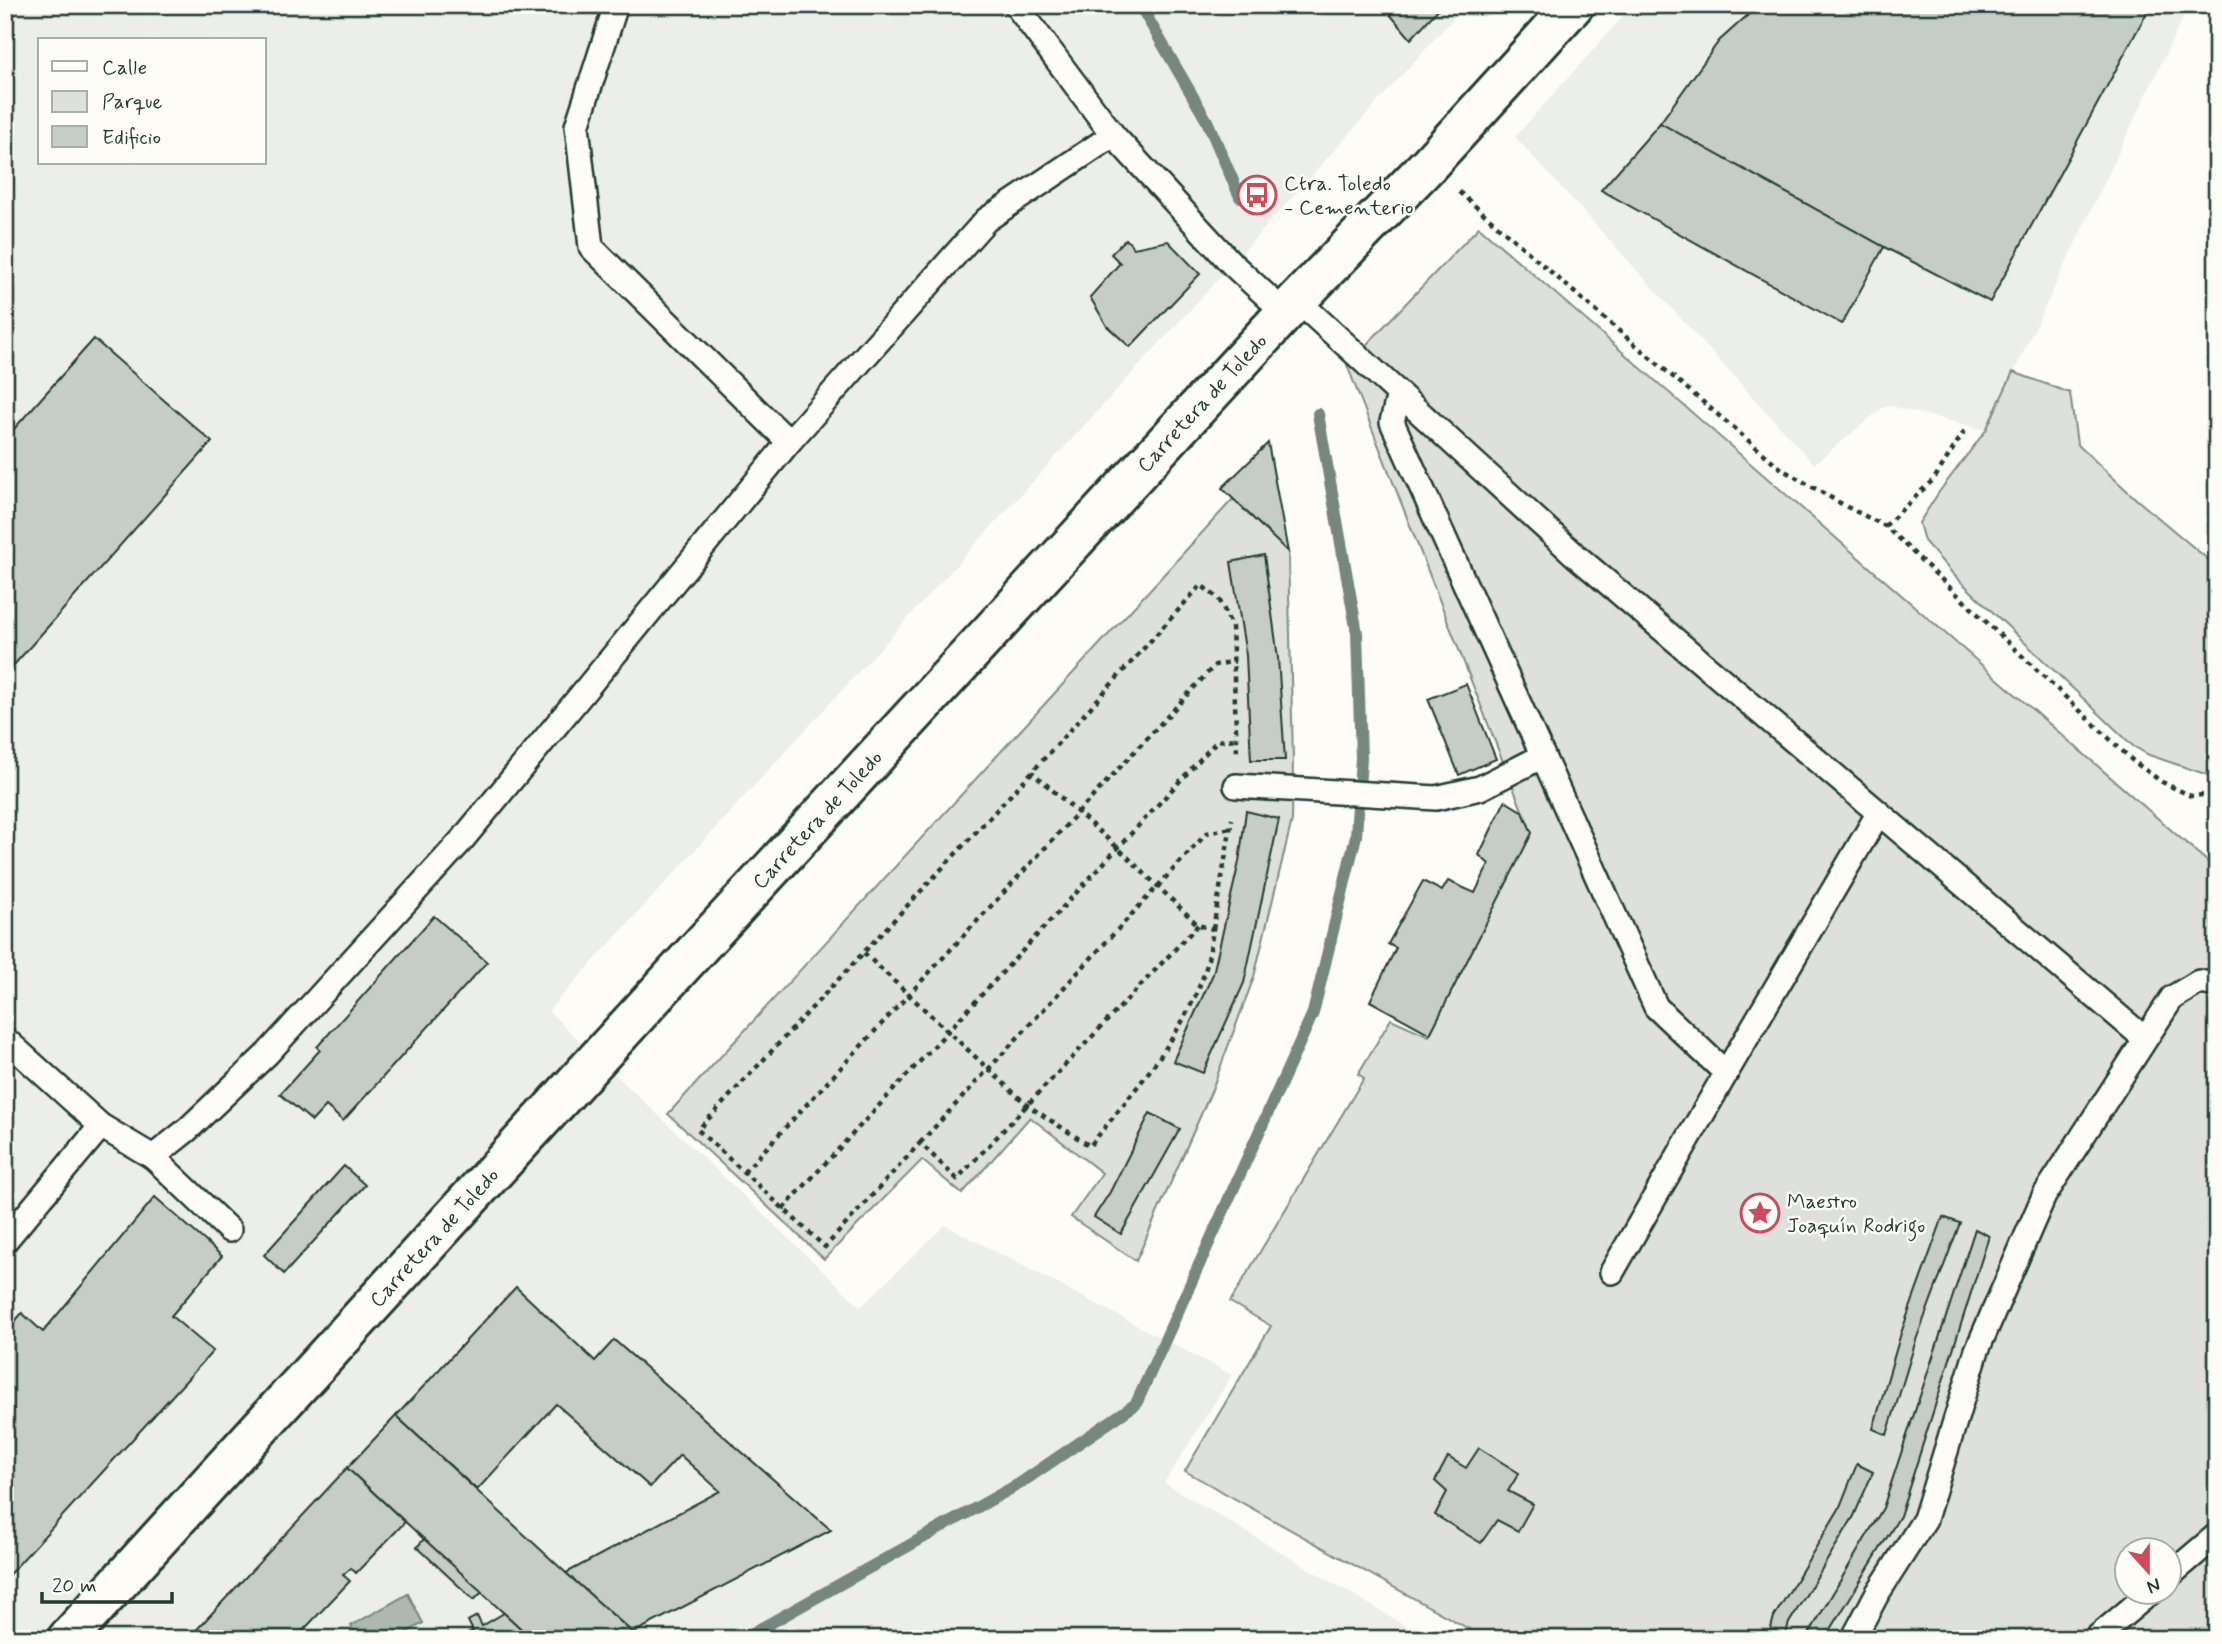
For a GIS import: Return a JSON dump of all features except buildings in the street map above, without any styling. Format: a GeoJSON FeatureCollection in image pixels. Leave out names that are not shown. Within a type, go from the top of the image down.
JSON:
{"type":"FeatureCollection","features":[{"type":"Feature","properties":{"kind":"street","name":"Carretera de Toledo"},"geometry":{"type":"LineString","coordinates":[[67,1639],[703,943],[1291,306],[1429,164],[1574,5]]}},
{"type":"Feature","properties":{"kind":"lane"},"geometry":{"type":"LineString","coordinates":[[616,5],[577,126],[591,247],[789,442]]}},
{"type":"Feature","properties":{"kind":"lane"},"geometry":{"type":"LineString","coordinates":[[1016,5],[1113,135],[1232,264],[1291,306],[1399,394],[1575,555],[2144,1038]]}},
{"type":"Feature","properties":{"kind":"lane"},"geometry":{"type":"LineString","coordinates":[[153,1157],[187,1130],[267,1054],[462,840],[789,442],[986,219],[1113,135]]}},
{"type":"Feature","properties":{"kind":"lane"},"geometry":{"type":"LineString","coordinates":[[1399,394],[1392,422],[1656,1007],[1726,1073]]}},
{"type":"Feature","properties":{"kind":"lane"},"geometry":{"type":"LineString","coordinates":[[1236,786],[1436,799],[1480,788],[1543,756]]}},
{"type":"Feature","properties":{"kind":"lane"},"geometry":{"type":"LineString","coordinates":[[1612,1272],[1878,814]]}},
{"type":"Feature","properties":{"kind":"lane"},"geometry":{"type":"LineString","coordinates":[[1853,1639],[1877,1594],[1924,1519],[1977,1350],[2044,1196],[2172,998],[2199,982],[2217,985]]}},
{"type":"Feature","properties":{"kind":"lane"},"geometry":{"type":"LineString","coordinates":[[5,1039],[101,1126],[153,1157],[229,1230]]}},
{"type":"Feature","properties":{"kind":"lane"},"geometry":{"type":"LineString","coordinates":[[5,1241],[101,1126]]}},
{"type":"Feature","properties":{"kind":"lane"},"geometry":{"type":"LineString","coordinates":[[2184,1563],[2217,1535]]}},
{"type":"Feature","properties":{"kind":"lane"},"geometry":{"type":"LineString","coordinates":[[2095,1639],[2134,1606]]}},
{"type":"Feature","properties":{"kind":"path"},"geometry":{"type":"LineString","coordinates":[[1429,164],[1605,319],[1783,470],[1847,508],[1885,526],[2133,761],[2162,782],[2191,796],[2217,794]]}},
{"type":"Feature","properties":{"kind":"path"},"geometry":{"type":"LineString","coordinates":[[1885,526],[1934,479],[1965,430]]}},
{"type":"Feature","properties":{"kind":"path"},"geometry":{"type":"LineString","coordinates":[[864,953],[908,993],[989,1070],[1027,1105],[1090,1146],[1145,1075],[1194,1000],[1206,969],[1231,828],[1236,786],[1235,660],[1232,627],[1219,599],[1201,585],[1032,772],[698,1130],[825,1247],[989,1070],[1157,886],[1207,833],[1231,828]]}},
{"type":"Feature","properties":{"kind":"path"},"geometry":{"type":"LineString","coordinates":[[744,1172],[1215,665],[1235,660]]}},
{"type":"Feature","properties":{"kind":"path"},"geometry":{"type":"LineString","coordinates":[[783,1209],[1217,741],[1237,739]]}},
{"type":"Feature","properties":{"kind":"path"},"geometry":{"type":"LineString","coordinates":[[1032,772],[1118,848],[1198,925],[1213,929]]}},
{"type":"Feature","properties":{"kind":"path"},"geometry":{"type":"LineString","coordinates":[[920,1143],[957,1179],[1198,925]]}},
{"type":"Feature","properties":{"kind":"shaded area"},"geometry":{"type":"Polygon","coordinates":[[[5,5],[1465,5],[1232,264],[548,1011],[861,1307],[945,1225],[1232,1375],[1164,1483],[1428,1639],[5,1639],[5,5]]]}},
{"type":"Feature","properties":{"kind":"shaded area"},"geometry":{"type":"Polygon","coordinates":[[[1633,5],[2189,5],[1986,430],[1886,405],[1814,464],[1515,137],[1633,5]]]}},
{"type":"Feature","properties":{"kind":"shaded area"},"geometry":{"type":"Polygon","coordinates":[[[408,1594],[423,1623],[395,1639],[358,1639],[351,1626],[408,1594]]]}},
{"type":"Feature","properties":{"kind":"green space"},"geometry":{"type":"Polygon","coordinates":[[[1479,227],[2217,870],[2217,1639],[1487,1639],[1185,1471],[1271,1326],[1230,1302],[1364,1078],[1358,1074],[1391,1019],[1429,1036],[1531,833],[1347,365],[1479,227]]]}},
{"type":"Feature","properties":{"kind":"green space"},"geometry":{"type":"Polygon","coordinates":[[[2013,372],[2070,393],[2077,444],[2136,499],[2217,567],[2217,778],[2149,755],[2133,746],[1954,575],[1924,541],[1919,523],[1986,430],[2013,372]]]}},
{"type":"Feature","properties":{"kind":"green space"},"geometry":{"type":"Polygon","coordinates":[[[1233,499],[1288,552],[1292,820],[1254,977],[1211,1092],[1136,1261],[1071,1217],[1102,1173],[1030,1117],[962,1194],[922,1160],[824,1259],[668,1114],[1233,499]]]}},
{"type":"Feature","properties":{"kind":"waterway"},"geometry":{"type":"LineString","coordinates":[[1140,5],[1207,121],[1240,197]]}},
{"type":"Feature","properties":{"kind":"waterway"},"geometry":{"type":"LineString","coordinates":[[742,1639],[1019,1484],[1136,1404],[1313,1013],[1356,836],[1361,758],[1357,633],[1318,414]]}},
{"type":"Feature","properties":{"kind":"place","name":"Ctra. Toledo - Cementerio"},"geometry":{"type":"Point","coordinates":[1257,195]}},
{"type":"Feature","properties":{"kind":"place","name":"Maestro Joaquín Rodrigo"},"geometry":{"type":"Point","coordinates":[1760,1213]}}]}
